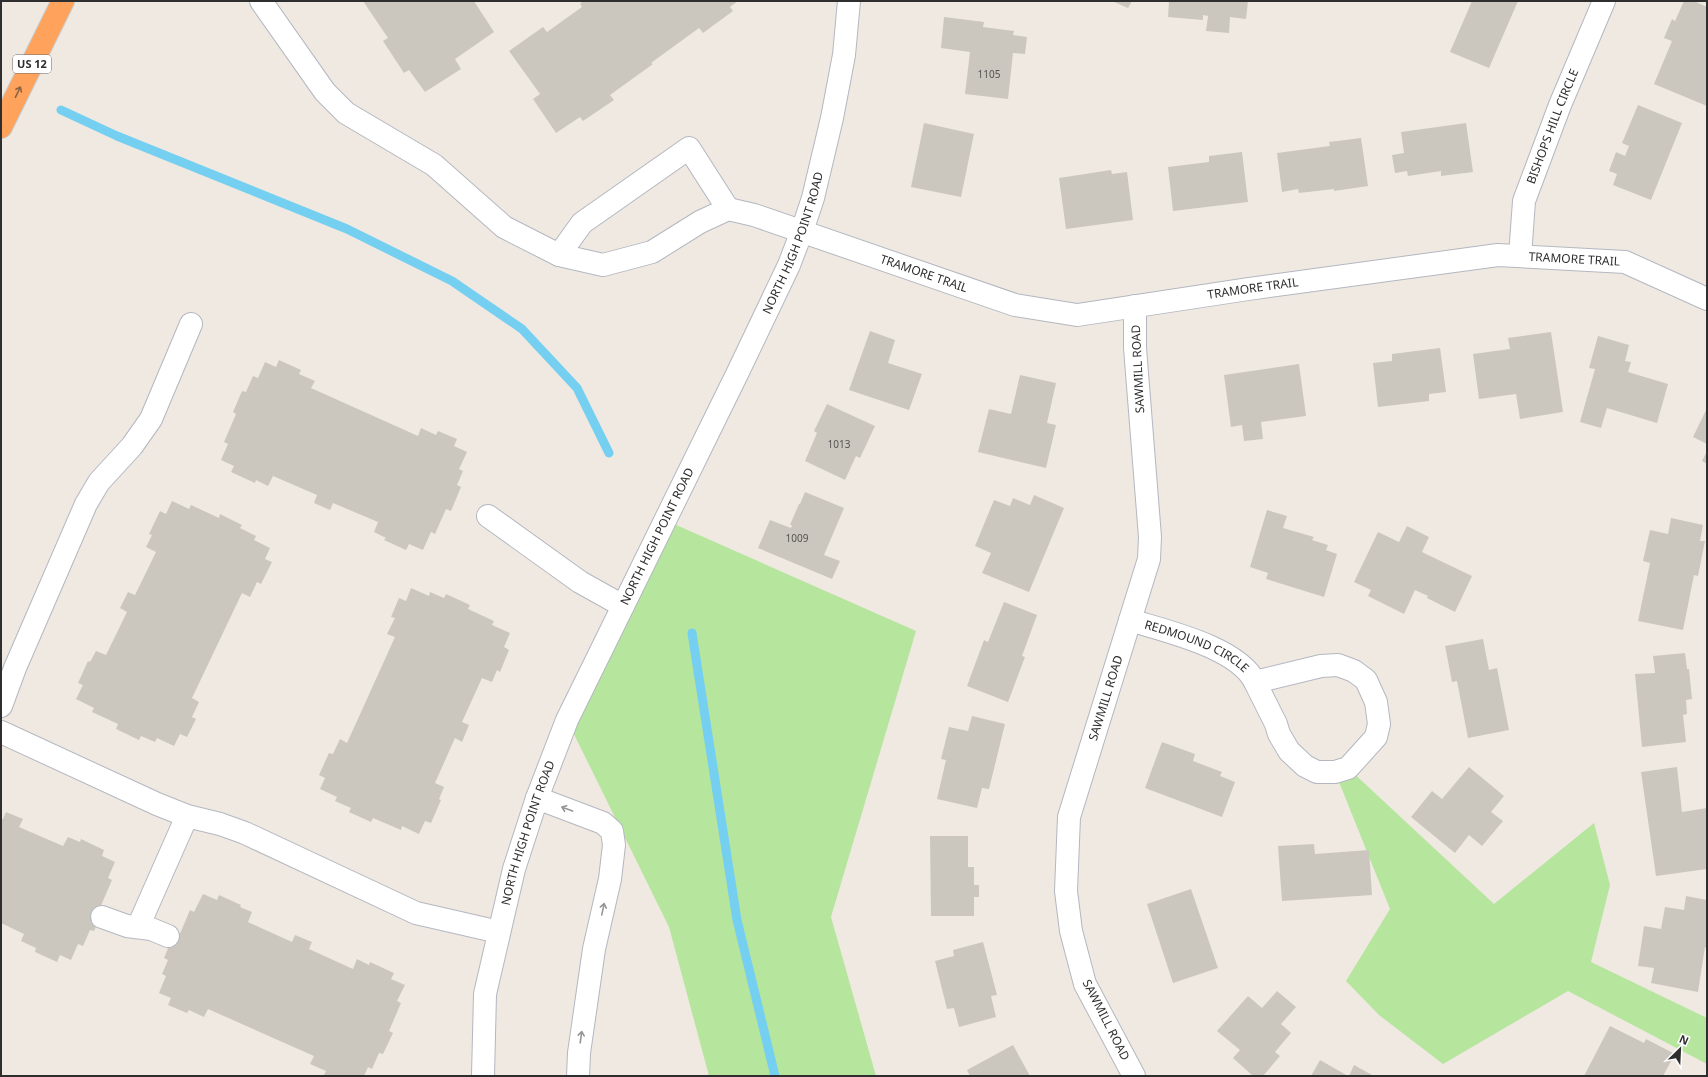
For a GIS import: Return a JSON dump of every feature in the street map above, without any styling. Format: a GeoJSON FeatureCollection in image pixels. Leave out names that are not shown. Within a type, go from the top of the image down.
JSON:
{"type":"FeatureCollection","features":[{"type":"Feature","properties":{"kind":"highway","name":"US 12"},"geometry":{"type":"LineString","coordinates":[[1,127],[63,1]]}},
{"type":"Feature","properties":{"kind":"street"},"geometry":{"type":"LineString","coordinates":[[261,1],[325,92],[346,113],[434,165],[504,227],[559,255],[603,265],[652,252],[700,222],[728,209],[689,148],[582,223],[559,255]]}},
{"type":"Feature","properties":{"kind":"street","name":"NORTH HIGH POINT ROAD"},"geometry":{"type":"LineString","coordinates":[[483,1076],[486,994],[514,869],[537,798],[567,720],[789,265],[813,198],[832,118],[844,54],[849,1]]}},
{"type":"Feature","properties":{"kind":"street","name":"BISHOPS HILL CIRCLE"},"geometry":{"type":"LineString","coordinates":[[1520,256],[1524,201],[1560,105],[1604,1]]}},
{"type":"Feature","properties":{"kind":"street","name":"TRAMORE TRAIL"},"geometry":{"type":"LineString","coordinates":[[728,209],[754,214],[1015,305],[1077,315],[1248,289],[1498,255],[1625,262],[1707,299]]}},
{"type":"Feature","properties":{"kind":"street","name":"SAWMILL ROAD"},"geometry":{"type":"LineString","coordinates":[[1134,1076],[1085,984],[1071,931],[1066,891],[1069,817],[1149,559],[1150,537],[1135,348],[1135,306]]}},
{"type":"Feature","properties":{"kind":"street"},"geometry":{"type":"LineString","coordinates":[[1,706],[15,668],[86,504],[99,482],[132,446],[151,419],[191,324]]}},
{"type":"Feature","properties":{"kind":"street"},"geometry":{"type":"LineString","coordinates":[[488,516],[580,582],[623,606]]}},
{"type":"Feature","properties":{"kind":"street","name":"REDMOUND CIRCLE"},"geometry":{"type":"LineString","coordinates":[[1130,620],[1200,642],[1224,653],[1250,672],[1255,682],[1276,724],[1279,734],[1289,751],[1305,766],[1317,772],[1335,772],[1348,768],[1376,737],[1379,724],[1376,702],[1366,680],[1354,671],[1338,665],[1321,666],[1255,682]]}},
{"type":"Feature","properties":{"kind":"street"},"geometry":{"type":"LineString","coordinates":[[1,732],[157,804],[187,816],[220,824],[245,833],[416,912],[499,932]]}},
{"type":"Feature","properties":{"kind":"street"},"geometry":{"type":"LineString","coordinates":[[537,798],[603,823],[612,831],[614,845],[610,879],[592,964],[579,1053],[578,1076]]}},
{"type":"Feature","properties":{"kind":"street"},"geometry":{"type":"LineString","coordinates":[[138,927],[187,816]]}},
{"type":"Feature","properties":{"kind":"street"},"geometry":{"type":"LineString","coordinates":[[102,917],[126,926],[151,929],[168,936]]}},
{"type":"Feature","properties":{"kind":"green space"},"geometry":{"type":"Polygon","coordinates":[[[665,520],[916,631],[831,917],[876,1076],[709,1076],[669,927],[567,720],[665,520]]]}},
{"type":"Feature","properties":{"kind":"green space"},"geometry":{"type":"Polygon","coordinates":[[[1348,768],[1494,904],[1594,823],[1610,885],[1591,962],[1707,1018],[1707,1064],[1568,991],[1443,1064],[1379,1015],[1346,981],[1390,909],[1335,772],[1348,768]]]}},
{"type":"Feature","properties":{"kind":"building"},"geometry":{"type":"Polygon","coordinates":[[[363,1],[474,1],[494,32],[455,59],[461,69],[425,92],[409,70],[404,73],[383,41],[388,38],[363,1]]]}},
{"type":"Feature","properties":{"kind":"building"},"geometry":{"type":"Polygon","coordinates":[[[583,1],[738,1],[730,7],[733,11],[703,33],[699,28],[610,95],[614,100],[583,121],[580,117],[556,133],[533,99],[540,94],[509,51],[543,27],[547,32],[582,7],[580,4],[583,1]]]}},
{"type":"Feature","properties":{"kind":"building"},"geometry":{"type":"Polygon","coordinates":[[[1112,1],[1132,1],[1128,8],[1112,1]]]}},
{"type":"Feature","properties":{"kind":"building"},"geometry":{"type":"Polygon","coordinates":[[[1169,1],[1248,1],[1246,19],[1230,17],[1229,33],[1206,31],[1208,16],[1203,15],[1203,20],[1168,17],[1169,1]]]}},
{"type":"Feature","properties":{"kind":"building"},"geometry":{"type":"Polygon","coordinates":[[[1472,1],[1518,1],[1489,68],[1450,52],[1472,1]]]}},
{"type":"Feature","properties":{"kind":"building"},"geometry":{"type":"Polygon","coordinates":[[[1684,1],[1694,1],[1707,7],[1707,106],[1654,84],[1672,41],[1664,38],[1672,19],[1675,21],[1684,1]]]}},
{"type":"Feature","properties":{"kind":"building"},"geometry":{"type":"Polygon","coordinates":[[[944,17],[984,22],[983,27],[1014,31],[1013,35],[1027,37],[1025,54],[1013,53],[1008,99],[965,94],[970,52],[941,48],[944,17]]]}},
{"type":"Feature","properties":{"kind":"building"},"geometry":{"type":"Polygon","coordinates":[[[1638,105],[1682,123],[1651,200],[1613,185],[1617,174],[1609,171],[1616,152],[1625,156],[1629,146],[1622,143],[1638,105]]]}},
{"type":"Feature","properties":{"kind":"building"},"geometry":{"type":"Polygon","coordinates":[[[924,123],[974,134],[961,197],[911,187],[924,123]]]}},
{"type":"Feature","properties":{"kind":"building"},"geometry":{"type":"Polygon","coordinates":[[[1466,123],[1473,172],[1441,176],[1441,171],[1408,176],[1407,171],[1395,173],[1392,155],[1404,153],[1401,132],[1466,123]]]}},
{"type":"Feature","properties":{"kind":"building"},"geometry":{"type":"Polygon","coordinates":[[[1361,138],[1368,186],[1334,191],[1334,189],[1299,193],[1298,189],[1282,192],[1277,153],[1330,146],[1329,142],[1361,138]]]}},
{"type":"Feature","properties":{"kind":"building"},"geometry":{"type":"Polygon","coordinates":[[[1242,152],[1248,202],[1173,211],[1168,167],[1209,162],[1209,156],[1242,152]]]}},
{"type":"Feature","properties":{"kind":"building"},"geometry":{"type":"Polygon","coordinates":[[[1111,170],[1112,174],[1127,172],[1133,220],[1066,229],[1059,178],[1111,170]]]}},
{"type":"Feature","properties":{"kind":"building"},"geometry":{"type":"Polygon","coordinates":[[[870,331],[895,340],[888,363],[922,374],[909,410],[849,390],[870,331]]]}},
{"type":"Feature","properties":{"kind":"building"},"geometry":{"type":"Polygon","coordinates":[[[1551,332],[1563,412],[1520,419],[1516,394],[1479,399],[1473,354],[1510,349],[1508,338],[1551,332]]]}},
{"type":"Feature","properties":{"kind":"building"},"geometry":{"type":"Polygon","coordinates":[[[1598,336],[1629,345],[1625,361],[1631,362],[1628,372],[1668,384],[1657,423],[1607,408],[1601,428],[1580,422],[1595,369],[1589,368],[1598,336]]]}},
{"type":"Feature","properties":{"kind":"building"},"geometry":{"type":"Polygon","coordinates":[[[1440,348],[1446,392],[1429,394],[1429,401],[1378,407],[1373,363],[1392,361],[1392,354],[1440,348]]]}},
{"type":"Feature","properties":{"kind":"building"},"geometry":{"type":"Polygon","coordinates":[[[279,360],[301,370],[299,374],[315,381],[311,388],[418,436],[421,428],[436,435],[438,431],[457,439],[454,446],[467,452],[459,469],[463,471],[457,485],[461,487],[451,511],[446,509],[435,534],[431,532],[423,550],[409,544],[406,550],[384,540],[386,538],[374,532],[378,522],[333,503],[330,510],[314,503],[317,495],[273,476],[268,486],[256,480],[255,483],[231,472],[234,466],[221,460],[228,444],[224,442],[236,414],[233,412],[242,391],[246,392],[253,376],[258,378],[265,362],[276,367],[279,360]]]}},
{"type":"Feature","properties":{"kind":"building"},"geometry":{"type":"Polygon","coordinates":[[[1299,364],[1306,416],[1261,422],[1263,439],[1244,441],[1242,425],[1231,427],[1224,375],[1299,364]]]}},
{"type":"Feature","properties":{"kind":"building"},"geometry":{"type":"Polygon","coordinates":[[[1020,375],[1056,383],[1047,423],[1056,425],[1046,468],[978,452],[989,409],[1011,414],[1020,375]]]}},
{"type":"Feature","properties":{"kind":"building"},"geometry":{"type":"Polygon","coordinates":[[[827,404],[875,426],[860,458],[856,456],[845,480],[805,461],[817,433],[814,431],[827,404]]]}},
{"type":"Feature","properties":{"kind":"building"},"geometry":{"type":"Polygon","coordinates":[[[1707,408],[1707,444],[1693,437],[1707,408]]]}},
{"type":"Feature","properties":{"kind":"building"},"geometry":{"type":"Polygon","coordinates":[[[1707,451],[1707,464],[1702,461],[1707,451]]]}},
{"type":"Feature","properties":{"kind":"building"},"geometry":{"type":"Polygon","coordinates":[[[805,492],[844,508],[824,555],[840,561],[832,579],[758,548],[770,520],[791,528],[792,525],[790,525],[805,492]]]}},
{"type":"Feature","properties":{"kind":"building"},"geometry":{"type":"Polygon","coordinates":[[[1034,495],[1064,508],[1029,592],[982,573],[991,553],[975,546],[994,500],[1010,506],[1013,498],[1030,505],[1034,495]]]}},
{"type":"Feature","properties":{"kind":"building"},"geometry":{"type":"Polygon","coordinates":[[[172,501],[189,509],[191,505],[219,518],[220,514],[242,525],[240,528],[256,536],[254,540],[270,548],[265,559],[272,562],[261,584],[257,582],[250,597],[242,593],[192,698],[199,702],[192,717],[196,719],[187,737],[180,734],[174,746],[157,738],[155,742],[141,736],[139,740],[116,729],[118,724],[92,712],[94,708],[76,699],[83,685],[78,683],[88,661],[90,662],[96,651],[106,655],[127,612],[120,608],[128,592],[135,595],[156,552],[146,547],[152,535],[149,534],[160,511],[166,514],[172,501]]]}},
{"type":"Feature","properties":{"kind":"building"},"geometry":{"type":"Polygon","coordinates":[[[1267,510],[1287,516],[1283,528],[1314,537],[1312,540],[1328,545],[1326,550],[1337,554],[1324,597],[1266,579],[1268,573],[1250,567],[1267,510]]]}},
{"type":"Feature","properties":{"kind":"building"},"geometry":{"type":"Polygon","coordinates":[[[1671,518],[1703,525],[1700,541],[1705,541],[1698,576],[1694,575],[1683,630],[1638,621],[1650,563],[1643,561],[1650,530],[1668,534],[1671,518]]]}},
{"type":"Feature","properties":{"kind":"building"},"geometry":{"type":"Polygon","coordinates":[[[1407,526],[1429,537],[1422,552],[1472,576],[1455,612],[1427,598],[1428,596],[1415,590],[1404,614],[1368,596],[1371,590],[1354,582],[1378,532],[1399,542],[1407,526]]]}},
{"type":"Feature","properties":{"kind":"building"},"geometry":{"type":"Polygon","coordinates":[[[411,588],[429,596],[430,592],[444,598],[446,594],[470,605],[468,609],[494,621],[492,625],[510,633],[504,647],[509,650],[500,672],[497,670],[492,682],[482,678],[462,722],[469,725],[462,742],[455,738],[435,783],[444,787],[439,799],[441,800],[431,823],[425,821],[419,834],[402,826],[401,830],[373,818],[371,822],[349,812],[351,808],[335,801],[337,797],[320,789],[325,778],[319,775],[329,753],[333,754],[340,739],[347,743],[395,637],[387,634],[395,618],[391,617],[399,598],[406,601],[411,588]]]}},
{"type":"Feature","properties":{"kind":"building"},"geometry":{"type":"Polygon","coordinates":[[[1004,602],[1037,615],[1022,656],[1025,657],[1008,702],[967,686],[984,640],[988,642],[1004,602]]]}},
{"type":"Feature","properties":{"kind":"building"},"geometry":{"type":"Polygon","coordinates":[[[1483,639],[1489,670],[1497,668],[1509,730],[1468,738],[1457,681],[1452,682],[1445,646],[1483,639]]]}},
{"type":"Feature","properties":{"kind":"building"},"geometry":{"type":"Polygon","coordinates":[[[1685,653],[1687,669],[1689,669],[1692,699],[1686,700],[1687,714],[1683,715],[1686,742],[1642,747],[1635,674],[1655,673],[1653,656],[1685,653]]]}},
{"type":"Feature","properties":{"kind":"building"},"geometry":{"type":"Polygon","coordinates":[[[972,716],[1005,724],[989,789],[982,788],[977,808],[937,799],[946,760],[941,759],[949,727],[968,731],[972,716]]]}},
{"type":"Feature","properties":{"kind":"building"},"geometry":{"type":"Polygon","coordinates":[[[1162,742],[1195,754],[1193,761],[1222,772],[1220,776],[1235,782],[1222,817],[1145,788],[1162,742]]]}},
{"type":"Feature","properties":{"kind":"building"},"geometry":{"type":"Polygon","coordinates":[[[1469,767],[1504,796],[1491,812],[1503,821],[1482,846],[1469,835],[1455,853],[1411,817],[1432,791],[1442,799],[1469,767]]]}},
{"type":"Feature","properties":{"kind":"building"},"geometry":{"type":"Polygon","coordinates":[[[1677,767],[1682,812],[1707,808],[1707,869],[1656,876],[1641,772],[1677,767]]]}},
{"type":"Feature","properties":{"kind":"building"},"geometry":{"type":"Polygon","coordinates":[[[6,812],[23,819],[19,827],[63,846],[68,837],[80,842],[81,839],[104,850],[102,856],[115,862],[108,878],[112,880],[100,908],[103,910],[94,931],[90,930],[83,946],[78,944],[71,960],[60,955],[57,962],[35,952],[36,948],[21,941],[24,934],[1,923],[1,819],[3,819],[6,812]]]}},
{"type":"Feature","properties":{"kind":"building"},"geometry":{"type":"Polygon","coordinates":[[[930,836],[968,836],[968,867],[974,867],[974,885],[979,885],[979,897],[974,897],[974,916],[931,916],[930,836]]]}},
{"type":"Feature","properties":{"kind":"building"},"geometry":{"type":"Polygon","coordinates":[[[1314,844],[1315,854],[1369,850],[1372,895],[1282,901],[1278,846],[1314,844]]]}},
{"type":"Feature","properties":{"kind":"building"},"geometry":{"type":"Polygon","coordinates":[[[1191,889],[1218,968],[1173,983],[1147,904],[1191,889]]]}},
{"type":"Feature","properties":{"kind":"building"},"geometry":{"type":"Polygon","coordinates":[[[203,894],[217,900],[219,895],[241,905],[240,907],[252,912],[248,922],[292,942],[295,935],[312,942],[309,949],[353,969],[357,959],[369,965],[370,962],[394,973],[391,979],[405,985],[397,1001],[401,1003],[389,1031],[393,1033],[383,1054],[379,1053],[372,1069],[368,1067],[364,1076],[326,1076],[324,1075],[326,1071],[310,1064],[314,1056],[208,1009],[204,1017],[189,1010],[187,1013],[168,1005],[171,998],[159,993],[166,976],[162,974],[168,960],[164,958],[174,934],[179,936],[190,910],[194,912],[203,894]]]}},
{"type":"Feature","properties":{"kind":"building"},"geometry":{"type":"Polygon","coordinates":[[[1686,896],[1707,900],[1707,948],[1705,947],[1698,992],[1651,983],[1654,968],[1638,966],[1644,926],[1661,929],[1665,907],[1684,910],[1686,896]]]}},
{"type":"Feature","properties":{"kind":"building"},"geometry":{"type":"Polygon","coordinates":[[[983,942],[997,995],[991,996],[996,1017],[959,1027],[954,1008],[947,1009],[935,961],[954,956],[953,950],[983,942]]]}},
{"type":"Feature","properties":{"kind":"building"},"geometry":{"type":"Polygon","coordinates":[[[1277,991],[1296,1007],[1281,1024],[1291,1033],[1275,1052],[1280,1056],[1263,1076],[1253,1076],[1233,1058],[1240,1050],[1217,1031],[1248,996],[1262,1008],[1277,991]]]}},
{"type":"Feature","properties":{"kind":"building"},"geometry":{"type":"Polygon","coordinates":[[[1610,1026],[1644,1043],[1646,1039],[1675,1054],[1663,1076],[1584,1076],[1610,1026]]]}},
{"type":"Feature","properties":{"kind":"building"},"geometry":{"type":"Polygon","coordinates":[[[1013,1045],[1030,1076],[970,1076],[967,1070],[1013,1045]]]}},
{"type":"Feature","properties":{"kind":"building"},"geometry":{"type":"Polygon","coordinates":[[[1320,1060],[1348,1076],[1311,1076],[1320,1060]]]}},
{"type":"Feature","properties":{"kind":"building"},"geometry":{"type":"Polygon","coordinates":[[[1354,1065],[1374,1076],[1349,1076],[1354,1065]]]}},
{"type":"Feature","properties":{"kind":"waterway"},"geometry":{"type":"LineString","coordinates":[[61,110],[117,136],[347,229],[452,281],[522,329],[577,388],[609,453]]}},
{"type":"Feature","properties":{"kind":"waterway"},"geometry":{"type":"LineString","coordinates":[[692,633],[737,920],[775,1076]]}}]}
